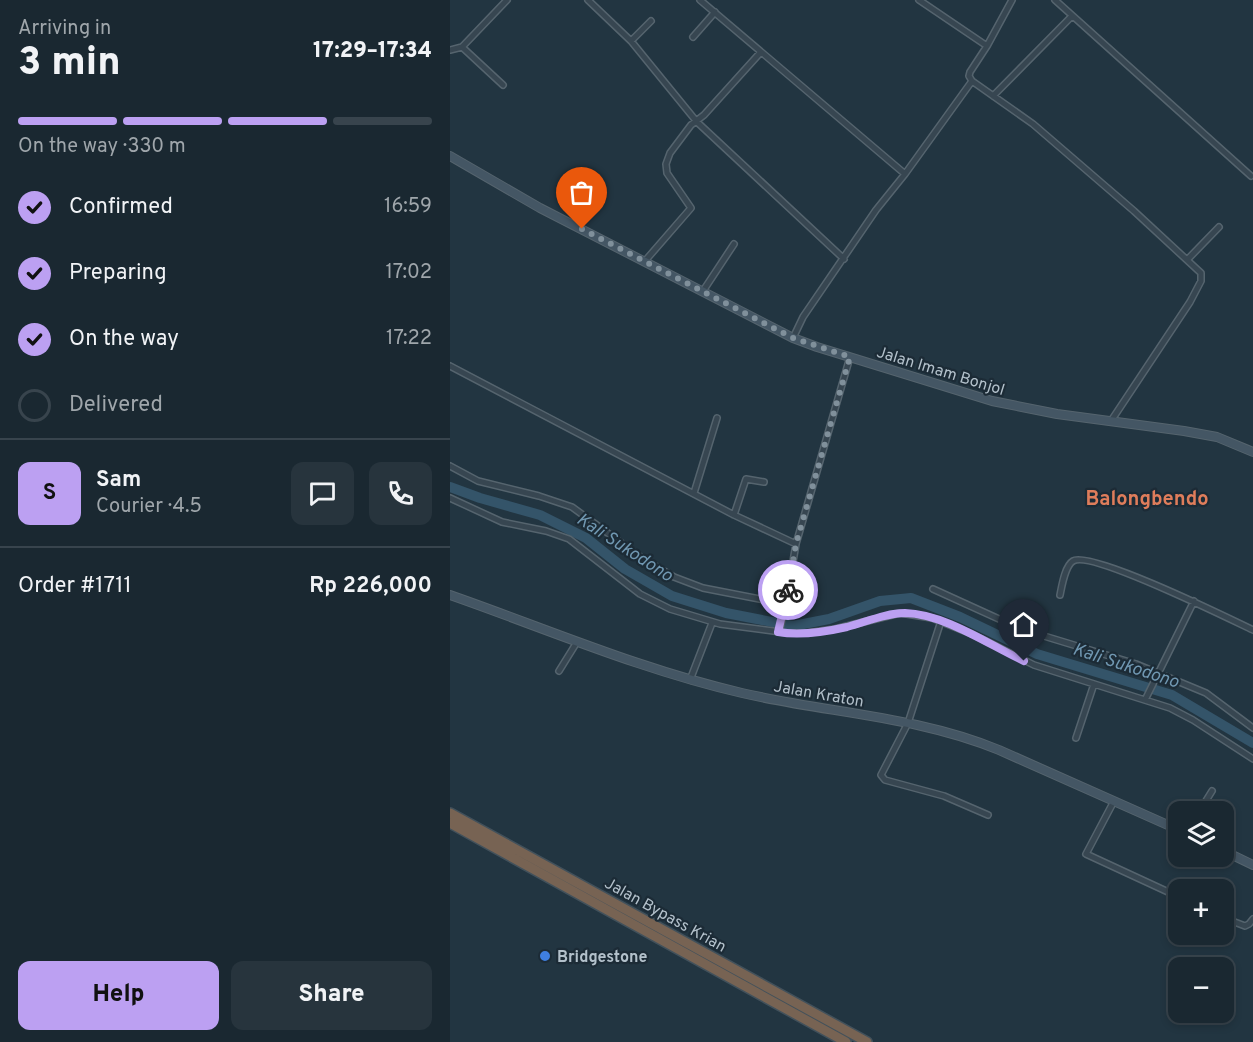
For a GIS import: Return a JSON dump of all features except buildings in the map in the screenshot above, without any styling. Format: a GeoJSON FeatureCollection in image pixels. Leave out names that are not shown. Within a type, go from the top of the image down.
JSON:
{"type":"FeatureCollection","features":[{"type":"Feature","properties":{"kind":"highway","name":"Jalan Bypass Krian"},"geometry":{"type":"LineString","coordinates":[[450,813],[867,1042]]}},
{"type":"Feature","properties":{"kind":"highway","name":"Jalan Bypass Krian"},"geometry":{"type":"LineString","coordinates":[[450,823],[846,1042]]}},
{"type":"Feature","properties":{"kind":"main road","name":"Jalan Imam Bonjol"},"geometry":{"type":"LineString","coordinates":[[450,156],[540,208],[793,338],[992,401],[1033,410],[1184,430],[1217,438],[1253,452]]}},
{"type":"Feature","properties":{"kind":"main road","name":"Jalan Kraton"},"geometry":{"type":"LineString","coordinates":[[450,595],[577,642],[690,680],[751,695],[908,723],[984,744],[1168,825]]}},
{"type":"Feature","properties":{"kind":"main road"},"geometry":{"type":"LineString","coordinates":[[1234,856],[1253,865]]}},
{"type":"Feature","properties":{"kind":"street"},"geometry":{"type":"LineString","coordinates":[[450,50],[462,47],[507,0]]}},
{"type":"Feature","properties":{"kind":"street"},"geometry":{"type":"LineString","coordinates":[[588,0],[631,41],[697,122],[844,259]]}},
{"type":"Feature","properties":{"kind":"street"},"geometry":{"type":"LineString","coordinates":[[700,0],[905,174]]}},
{"type":"Feature","properties":{"kind":"street"},"geometry":{"type":"LineString","coordinates":[[919,0],[987,46]]}},
{"type":"Feature","properties":{"kind":"street"},"geometry":{"type":"LineString","coordinates":[[1012,0],[970,72],[969,76],[972,81],[1033,124],[1201,273],[1201,281],[1190,302],[1111,421]]}},
{"type":"Feature","properties":{"kind":"street"},"geometry":{"type":"LineString","coordinates":[[1054,0],[1251,176]]}},
{"type":"Feature","properties":{"kind":"street"},"geometry":{"type":"LineString","coordinates":[[693,37],[715,12]]}},
{"type":"Feature","properties":{"kind":"street"},"geometry":{"type":"LineString","coordinates":[[993,96],[1072,16]]}},
{"type":"Feature","properties":{"kind":"street"},"geometry":{"type":"LineString","coordinates":[[631,41],[651,21]]}},
{"type":"Feature","properties":{"kind":"street"},"geometry":{"type":"LineString","coordinates":[[462,47],[502,85]]}},
{"type":"Feature","properties":{"kind":"street"},"geometry":{"type":"LineString","coordinates":[[645,261],[690,210],[690,205],[669,176],[666,164],[670,153],[690,125],[697,122],[760,52]]}},
{"type":"Feature","properties":{"kind":"street"},"geometry":{"type":"LineString","coordinates":[[793,338],[803,317],[876,210],[972,81]]}},
{"type":"Feature","properties":{"kind":"street"},"geometry":{"type":"LineString","coordinates":[[1187,260],[1219,227]]}},
{"type":"Feature","properties":{"kind":"street"},"geometry":{"type":"LineString","coordinates":[[703,291],[734,244]]}},
{"type":"Feature","properties":{"kind":"street"},"geometry":{"type":"LineString","coordinates":[[779,629],[796,544],[850,357]]}},
{"type":"Feature","properties":{"kind":"street"},"geometry":{"type":"LineString","coordinates":[[450,366],[734,515],[796,544]]}},
{"type":"Feature","properties":{"kind":"street"},"geometry":{"type":"LineString","coordinates":[[694,493],[717,418]]}},
{"type":"Feature","properties":{"kind":"street"},"geometry":{"type":"LineString","coordinates":[[450,466],[478,481],[539,496],[572,507],[642,558],[674,577],[703,588],[785,606]]}},
{"type":"Feature","properties":{"kind":"street"},"geometry":{"type":"LineString","coordinates":[[734,515],[746,479],[764,482]]}},
{"type":"Feature","properties":{"kind":"street"},"geometry":{"type":"LineString","coordinates":[[450,498],[502,522],[563,536],[639,594],[655,603],[712,623],[801,633],[826,631],[904,613],[932,618],[1034,665],[1146,698],[1170,708],[1193,720],[1253,759]]}},
{"type":"Feature","properties":{"kind":"street"},"geometry":{"type":"LineString","coordinates":[[1059,595],[1068,566],[1079,559],[1194,601],[1253,630]]}},
{"type":"Feature","properties":{"kind":"street"},"geometry":{"type":"LineString","coordinates":[[933,589],[1021,629],[1106,654],[1156,676],[1211,696],[1253,728]]}},
{"type":"Feature","properties":{"kind":"street"},"geometry":{"type":"LineString","coordinates":[[1146,698],[1194,601]]}},
{"type":"Feature","properties":{"kind":"street"},"geometry":{"type":"LineString","coordinates":[[941,621],[908,723],[881,774],[882,778],[944,796],[988,815]]}},
{"type":"Feature","properties":{"kind":"street"},"geometry":{"type":"LineString","coordinates":[[690,680],[712,623]]}},
{"type":"Feature","properties":{"kind":"street"},"geometry":{"type":"LineString","coordinates":[[559,671],[577,642]]}},
{"type":"Feature","properties":{"kind":"street"},"geometry":{"type":"LineString","coordinates":[[1076,738],[1094,684]]}},
{"type":"Feature","properties":{"kind":"street"},"geometry":{"type":"LineString","coordinates":[[1206,801],[1212,791]]}},
{"type":"Feature","properties":{"kind":"street"},"geometry":{"type":"LineString","coordinates":[[1114,801],[1086,854],[1168,892]]}},
{"type":"Feature","properties":{"kind":"street"},"geometry":{"type":"LineString","coordinates":[[1234,922],[1245,926],[1253,919]]}},
{"type":"Feature","properties":{"kind":"waterway","name":"Kali Sukodono"},"geometry":{"type":"LineString","coordinates":[[450,487],[540,515],[586,538],[625,569],[672,596],[726,613],[793,626],[829,619],[880,601],[911,598],[960,617],[1037,654],[1172,695],[1253,743]]}},
{"type":"Feature","properties":{"kind":"way so far"},"geometry":{"type":"LineString","coordinates":[[582,229],[793,338],[850,357],[796,544],[788,590]]}},
{"type":"Feature","properties":{"kind":"place","name":"Bridgestone"},"geometry":{"type":"Point","coordinates":[545,956]}},
{"type":"Feature","properties":{"kind":"district","name":"Balongbendo"},"geometry":{"type":"Point","coordinates":[1147,498]}},
{"type":"Feature","properties":{"kind":"route"},"geometry":{"type":"LineString","coordinates":[[788,590],[778,632],[826,631],[875,618],[910,613],[954,626],[1024,661]]}}]}
